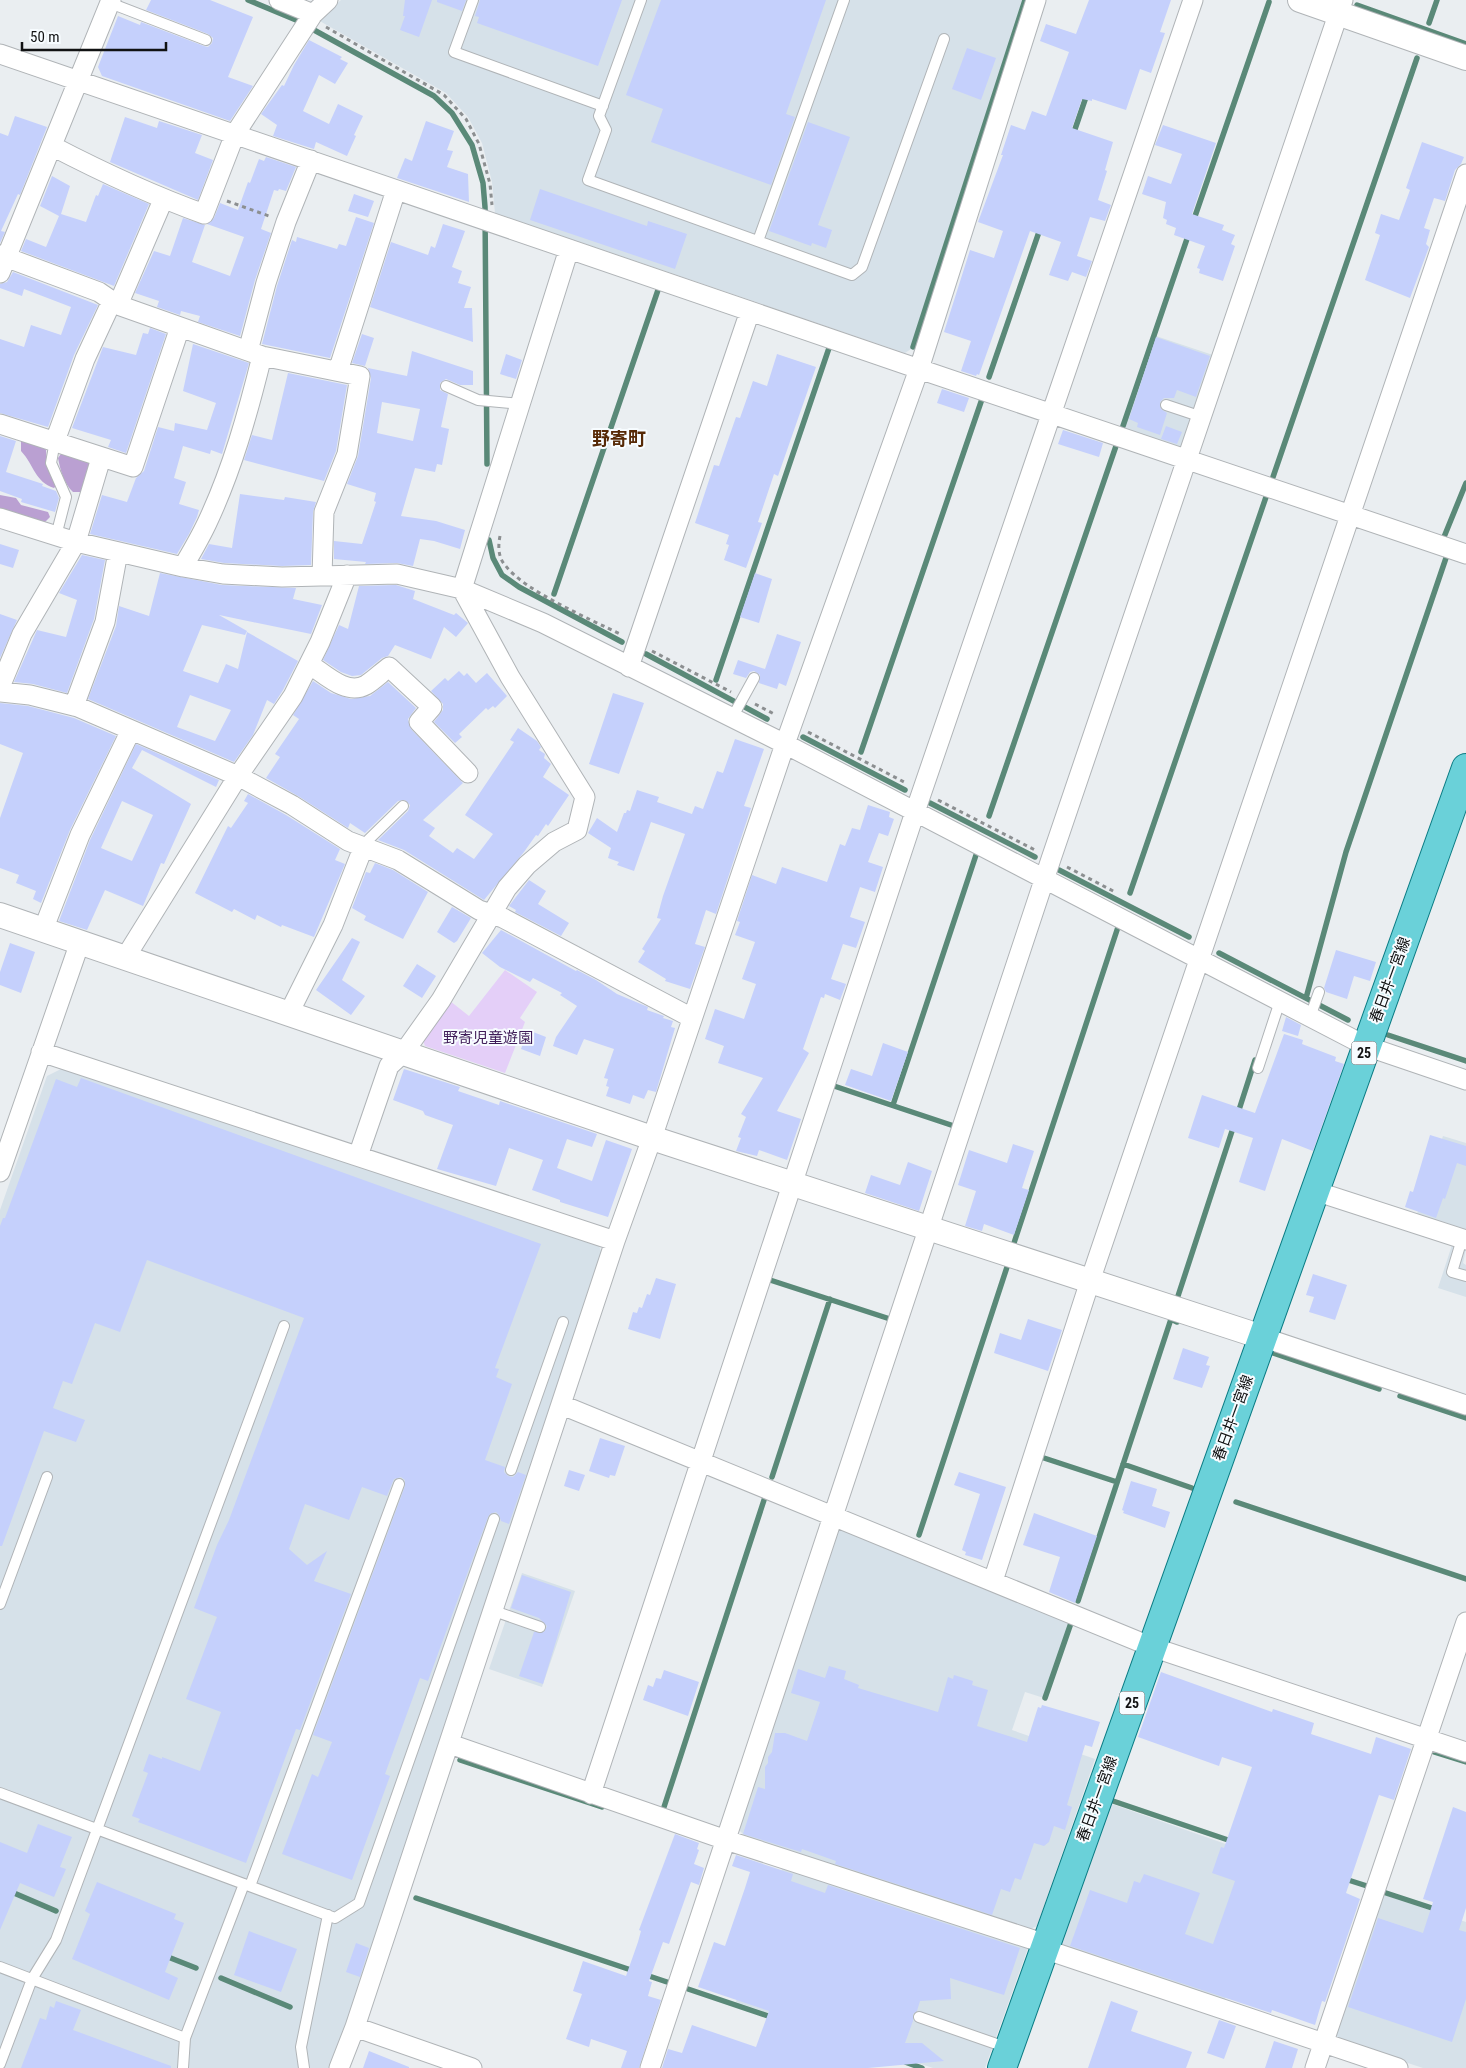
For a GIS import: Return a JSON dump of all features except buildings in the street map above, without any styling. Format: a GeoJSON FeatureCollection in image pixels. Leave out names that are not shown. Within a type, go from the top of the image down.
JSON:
{"type":"FeatureCollection","features":[{"type":"Feature","properties":{"kind":"main road","name":"春日井一宮線"},"geometry":{"type":"LineString","coordinates":[[1005,2058],[1466,768]]}},
{"type":"Feature","properties":{"kind":"street"},"geometry":{"type":"LineString","coordinates":[[279,0],[312,16]]}},
{"type":"Feature","properties":{"kind":"street"},"geometry":{"type":"LineString","coordinates":[[52,146],[108,175],[163,200],[204,214],[235,134],[312,16],[328,0]]}},
{"type":"Feature","properties":{"kind":"street"},"geometry":{"type":"LineString","coordinates":[[339,2068],[355,2027],[450,1744],[615,1242],[785,744],[919,369],[1036,0]]}},
{"type":"Feature","properties":{"kind":"street"},"geometry":{"type":"LineString","coordinates":[[591,1794],[915,812],[1193,0]]}},
{"type":"Feature","properties":{"kind":"street"},"geometry":{"type":"LineString","coordinates":[[1300,0],[1341,7],[1466,58]]}},
{"type":"Feature","properties":{"kind":"street"},"geometry":{"type":"LineString","coordinates":[[110,1],[52,146],[2,262],[98,292],[115,303],[255,354],[360,376],[347,454],[324,512],[322,576]]}},
{"type":"Feature","properties":{"kind":"street"},"geometry":{"type":"LineString","coordinates":[[650,2068],[1051,859],[1341,7]]}},
{"type":"Feature","properties":{"kind":"street"},"geometry":{"type":"LineString","coordinates":[[0,54],[1188,461],[1466,554]]}},
{"type":"Feature","properties":{"kind":"street"},"geometry":{"type":"LineString","coordinates":[[183,567],[207,523],[233,458],[247,415],[266,283],[286,222],[311,160]]}},
{"type":"Feature","properties":{"kind":"street"},"geometry":{"type":"LineString","coordinates":[[993,1581],[1090,1281],[1466,174]]}},
{"type":"Feature","properties":{"kind":"street"},"geometry":{"type":"LineString","coordinates":[[338,371],[396,190]]}},
{"type":"Feature","properties":{"kind":"street"},"geometry":{"type":"LineString","coordinates":[[55,441],[85,359],[115,303],[163,200]]}},
{"type":"Feature","properties":{"kind":"street"},"geometry":{"type":"LineString","coordinates":[[358,1156],[389,1066],[404,1052],[441,1000],[507,888],[527,865],[554,842],[577,830],[585,798],[510,677],[462,589],[569,249]]}},
{"type":"Feature","properties":{"kind":"street"},"geometry":{"type":"LineString","coordinates":[[628,667],[750,311]]}},
{"type":"Feature","properties":{"kind":"street"},"geometry":{"type":"LineString","coordinates":[[0,424],[133,467],[180,327]]}},
{"type":"Feature","properties":{"kind":"street"},"geometry":{"type":"LineString","coordinates":[[0,687],[22,634],[76,542],[101,458]]}},
{"type":"Feature","properties":{"kind":"street"},"geometry":{"type":"LineString","coordinates":[[0,518],[76,542],[183,567],[223,574],[282,577],[397,574],[462,589],[543,623],[628,667],[734,714],[785,744],[1280,1001],[1315,1004],[1366,1046],[1466,1080]]}},
{"type":"Feature","properties":{"kind":"street"},"geometry":{"type":"LineString","coordinates":[[74,706],[105,622],[118,552]]}},
{"type":"Feature","properties":{"kind":"street"},"geometry":{"type":"LineString","coordinates":[[125,958],[238,776],[292,696],[320,642],[348,575]]}},
{"type":"Feature","properties":{"kind":"street"},"geometry":{"type":"LineString","coordinates":[[309,664],[344,686],[354,688],[365,685],[389,667],[432,707],[419,722],[468,773]]}},
{"type":"Feature","properties":{"kind":"street"},"geometry":{"type":"LineString","coordinates":[[0,692],[30,695],[74,706],[238,776],[292,805],[348,841],[398,860],[479,910],[503,918],[692,1018]]}},
{"type":"Feature","properties":{"kind":"street"},"geometry":{"type":"LineString","coordinates":[[43,930],[80,835],[130,730]]}},
{"type":"Feature","properties":{"kind":"street"},"geometry":{"type":"LineString","coordinates":[[289,1013],[333,925],[362,847]]}},
{"type":"Feature","properties":{"kind":"street"},"geometry":{"type":"LineString","coordinates":[[0,915],[652,1138],[1466,1405]]}},
{"type":"Feature","properties":{"kind":"street"},"geometry":{"type":"LineString","coordinates":[[0,1172],[80,942]]}},
{"type":"Feature","properties":{"kind":"street"},"geometry":{"type":"LineString","coordinates":[[41,1052],[615,1242]]}},
{"type":"Feature","properties":{"kind":"street"},"geometry":{"type":"LineString","coordinates":[[1315,1191],[1464,1239]]}},
{"type":"Feature","properties":{"kind":"street"},"geometry":{"type":"LineString","coordinates":[[562,1405],[1152,1647],[1466,1752]]}},
{"type":"Feature","properties":{"kind":"street"},"geometry":{"type":"LineString","coordinates":[[1315,2068],[1466,1622]]}},
{"type":"Feature","properties":{"kind":"street"},"geometry":{"type":"LineString","coordinates":[[450,1744],[591,1794],[1045,1946],[1398,2068]]}},
{"type":"Feature","properties":{"kind":"street"},"geometry":{"type":"LineString","coordinates":[[355,2027],[472,2068]]}},
{"type":"Feature","properties":{"kind":"lane"},"geometry":{"type":"LineString","coordinates":[[473,0],[454,52],[603,106]]}},
{"type":"Feature","properties":{"kind":"lane"},"geometry":{"type":"LineString","coordinates":[[641,0],[599,116],[606,130],[588,180],[852,275],[862,267],[944,39]]}},
{"type":"Feature","properties":{"kind":"lane"},"geometry":{"type":"LineString","coordinates":[[758,241],[844,0]]}},
{"type":"Feature","properties":{"kind":"lane"},"geometry":{"type":"LineString","coordinates":[[110,1],[206,40]]}},
{"type":"Feature","properties":{"kind":"lane"},"geometry":{"type":"LineString","coordinates":[[446,386],[478,400],[520,404]]}},
{"type":"Feature","properties":{"kind":"lane"},"geometry":{"type":"LineString","coordinates":[[1166,404],[1202,417]]}},
{"type":"Feature","properties":{"kind":"lane"},"geometry":{"type":"LineString","coordinates":[[55,441],[51,463],[66,497],[56,536]]}},
{"type":"Feature","properties":{"kind":"lane"},"geometry":{"type":"LineString","coordinates":[[734,714],[754,678]]}},
{"type":"Feature","properties":{"kind":"lane"},"geometry":{"type":"LineString","coordinates":[[362,847],[403,806]]}},
{"type":"Feature","properties":{"kind":"lane"},"geometry":{"type":"LineString","coordinates":[[1258,1068],[1280,1001]]}},
{"type":"Feature","properties":{"kind":"lane"},"geometry":{"type":"LineString","coordinates":[[1464,1239],[1452,1272],[1466,1276]]}},
{"type":"Feature","properties":{"kind":"lane"},"geometry":{"type":"LineString","coordinates":[[512,1470],[563,1322]]}},
{"type":"Feature","properties":{"kind":"lane"},"geometry":{"type":"LineString","coordinates":[[0,2064],[32,1979],[56,1940],[284,1326]]}},
{"type":"Feature","properties":{"kind":"lane"},"geometry":{"type":"LineString","coordinates":[[0,1604],[47,1477]]}},
{"type":"Feature","properties":{"kind":"lane"},"geometry":{"type":"LineString","coordinates":[[184,2068],[185,2038],[247,1885],[399,1484]]}},
{"type":"Feature","properties":{"kind":"lane"},"geometry":{"type":"LineString","coordinates":[[0,1794],[335,1918],[359,1903],[494,1519]]}},
{"type":"Feature","properties":{"kind":"lane"},"geometry":{"type":"LineString","coordinates":[[494,1611],[540,1627]]}},
{"type":"Feature","properties":{"kind":"lane"},"geometry":{"type":"LineString","coordinates":[[304,2068],[301,2046],[328,1915]]}},
{"type":"Feature","properties":{"kind":"lane"},"geometry":{"type":"LineString","coordinates":[[0,1967],[185,2038]]}},
{"type":"Feature","properties":{"kind":"lane"},"geometry":{"type":"LineString","coordinates":[[920,2017],[1005,2058]]}},
{"type":"Feature","properties":{"kind":"path"},"geometry":{"type":"LineString","coordinates":[[312,16],[444,95],[466,119],[479,144],[490,184],[487,221]]}},
{"type":"Feature","properties":{"kind":"path"},"geometry":{"type":"LineString","coordinates":[[211,196],[286,222]]}},
{"type":"Feature","properties":{"kind":"path"},"geometry":{"type":"LineString","coordinates":[[482,524],[501,531],[498,548],[504,565],[526,585],[1120,895]]}},
{"type":"Feature","properties":{"kind":"shaded area"},"geometry":{"type":"Polygon","coordinates":[[[341,0],[1024,0],[911,349],[905,353],[495,213],[492,182],[482,143],[468,117],[446,93],[318,20],[341,0]]]}},
{"type":"Feature","properties":{"kind":"shaded area"},"geometry":{"type":"Polygon","coordinates":[[[1156,336],[1216,356],[1185,446],[1179,448],[1124,429],[1156,336]]]}},
{"type":"Feature","properties":{"kind":"shaded area"},"geometry":{"type":"Polygon","coordinates":[[[21,441],[42,444],[46,450],[47,464],[56,486],[54,488],[43,482],[39,477],[21,451],[21,441]]]}},
{"type":"Feature","properties":{"kind":"shaded area"},"geometry":{"type":"Polygon","coordinates":[[[63,451],[83,458],[91,464],[83,492],[73,492],[65,481],[58,458],[63,451]]]}},
{"type":"Feature","properties":{"kind":"shaded area"},"geometry":{"type":"Polygon","coordinates":[[[0,495],[16,498],[21,505],[48,512],[50,517],[45,522],[0,509],[0,495]]]}},
{"type":"Feature","properties":{"kind":"shaded area"},"geometry":{"type":"Polygon","coordinates":[[[63,1068],[599,1246],[603,1256],[349,2018],[329,2068],[0,2068],[0,1210],[47,1076],[63,1068]]]}},
{"type":"Feature","properties":{"kind":"shaded area"},"geometry":{"type":"Polygon","coordinates":[[[1443,1136],[1466,1143],[1466,1230],[1417,1214],[1443,1136]]]}},
{"type":"Feature","properties":{"kind":"shaded area"},"geometry":{"type":"Polygon","coordinates":[[[1452,1245],[1466,1249],[1463,1263],[1466,1265],[1466,1297],[1438,1288],[1452,1245]]]}},
{"type":"Feature","properties":{"kind":"shaded area"},"geometry":{"type":"Polygon","coordinates":[[[839,1528],[1070,1622],[1044,1698],[1025,1692],[1012,1730],[1095,1759],[1037,1926],[1028,1930],[745,1836],[739,1830],[839,1528]]]}},
{"type":"Feature","properties":{"kind":"shaded area"},"geometry":{"type":"Polygon","coordinates":[[[522,1573],[575,1591],[542,1687],[489,1669],[522,1573]]]}},
{"type":"Feature","properties":{"kind":"shaded area"},"geometry":{"type":"Polygon","coordinates":[[[1109,1803],[1274,1861],[1224,2002],[1062,1947],[1060,1940],[1109,1803]]]}},
{"type":"Feature","properties":{"kind":"shaded area"},"geometry":{"type":"Polygon","coordinates":[[[783,1866],[1024,1945],[1028,1948],[985,2068],[933,2068],[736,2002],[783,1866]]]}},
{"type":"Feature","properties":{"kind":"shaded area"},"geometry":{"type":"Polygon","coordinates":[[[1381,1894],[1466,1922],[1466,2068],[1423,2068],[1338,2040],[1334,2032],[1381,1894]]]}},
{"type":"Feature","properties":{"kind":"green space","name":"野寄児童遊園"},"geometry":{"type":"Polygon","coordinates":[[[505,970],[537,992],[520,1018],[525,1022],[505,1073],[425,1046],[422,1038],[450,1001],[469,1016],[505,970]]]}},
{"type":"Feature","properties":{"kind":"waterway"},"geometry":{"type":"LineString","coordinates":[[248,0],[296,20]]}},
{"type":"Feature","properties":{"kind":"waterway"},"geometry":{"type":"LineString","coordinates":[[913,347],[1025,0]]}},
{"type":"Feature","properties":{"kind":"waterway"},"geometry":{"type":"LineString","coordinates":[[1429,23],[1437,0]]}},
{"type":"Feature","properties":{"kind":"waterway"},"geometry":{"type":"LineString","coordinates":[[1193,222],[1269,2]]}},
{"type":"Feature","properties":{"kind":"waterway"},"geometry":{"type":"LineString","coordinates":[[1357,5],[1466,44]]}},
{"type":"Feature","properties":{"kind":"waterway"},"geometry":{"type":"LineString","coordinates":[[314,30],[434,96],[452,113],[472,145],[483,183],[485,207],[487,464]]}},
{"type":"Feature","properties":{"kind":"waterway"},"geometry":{"type":"LineString","coordinates":[[1273,477],[1417,58]]}},
{"type":"Feature","properties":{"kind":"waterway"},"geometry":{"type":"LineString","coordinates":[[1073,135],[1087,94]]}},
{"type":"Feature","properties":{"kind":"waterway"},"geometry":{"type":"LineString","coordinates":[[989,377],[1040,229]]}},
{"type":"Feature","properties":{"kind":"waterway"},"geometry":{"type":"LineString","coordinates":[[1123,426],[1189,233]]}},
{"type":"Feature","properties":{"kind":"waterway"},"geometry":{"type":"LineString","coordinates":[[554,594],[658,290]]}},
{"type":"Feature","properties":{"kind":"waterway"},"geometry":{"type":"LineString","coordinates":[[716,680],[829,348]]}},
{"type":"Feature","properties":{"kind":"waterway"},"geometry":{"type":"LineString","coordinates":[[861,752],[982,399]]}},
{"type":"Feature","properties":{"kind":"waterway"},"geometry":{"type":"LineString","coordinates":[[989,816],[1116,446]]}},
{"type":"Feature","properties":{"kind":"waterway"},"geometry":{"type":"LineString","coordinates":[[1444,537],[1466,483]]}},
{"type":"Feature","properties":{"kind":"waterway"},"geometry":{"type":"LineString","coordinates":[[1130,893],[1266,497]]}},
{"type":"Feature","properties":{"kind":"waterway"},"geometry":{"type":"LineString","coordinates":[[489,540],[493,558],[502,575],[519,587],[622,642]]}},
{"type":"Feature","properties":{"kind":"waterway"},"geometry":{"type":"LineString","coordinates":[[1306,998],[1346,852],[1447,555]]}},
{"type":"Feature","properties":{"kind":"waterway"},"geometry":{"type":"LineString","coordinates":[[646,654],[767,719]]}},
{"type":"Feature","properties":{"kind":"waterway"},"geometry":{"type":"LineString","coordinates":[[803,737],[905,790]]}},
{"type":"Feature","properties":{"kind":"waterway"},"geometry":{"type":"LineString","coordinates":[[930,803],[1035,857]]}},
{"type":"Feature","properties":{"kind":"waterway"},"geometry":{"type":"LineString","coordinates":[[893,1105],[976,855]]}},
{"type":"Feature","properties":{"kind":"waterway"},"geometry":{"type":"LineString","coordinates":[[1059,870],[1189,937]]}},
{"type":"Feature","properties":{"kind":"waterway"},"geometry":{"type":"LineString","coordinates":[[1014,1243],[1118,927]]}},
{"type":"Feature","properties":{"kind":"waterway"},"geometry":{"type":"LineString","coordinates":[[1219,953],[1348,1020]]}},
{"type":"Feature","properties":{"kind":"waterway"},"geometry":{"type":"LineString","coordinates":[[1388,1035],[1466,1061]]}},
{"type":"Feature","properties":{"kind":"waterway"},"geometry":{"type":"LineString","coordinates":[[1238,1113],[1255,1060]]}},
{"type":"Feature","properties":{"kind":"waterway"},"geometry":{"type":"LineString","coordinates":[[834,1086],[954,1126]]}},
{"type":"Feature","properties":{"kind":"waterway"},"geometry":{"type":"LineString","coordinates":[[1178,1296],[1234,1125]]}},
{"type":"Feature","properties":{"kind":"waterway"},"geometry":{"type":"LineString","coordinates":[[919,1535],[1008,1264]]}},
{"type":"Feature","properties":{"kind":"waterway"},"geometry":{"type":"LineString","coordinates":[[770,1280],[890,1319]]}},
{"type":"Feature","properties":{"kind":"waterway"},"geometry":{"type":"LineString","coordinates":[[772,1477],[830,1299]]}},
{"type":"Feature","properties":{"kind":"waterway"},"geometry":{"type":"LineString","coordinates":[[1078,1601],[1171,1319],[1177,1322]]}},
{"type":"Feature","properties":{"kind":"waterway"},"geometry":{"type":"LineString","coordinates":[[1273,1353],[1379,1389]]}},
{"type":"Feature","properties":{"kind":"waterway"},"geometry":{"type":"LineString","coordinates":[[1400,1396],[1466,1418]]}},
{"type":"Feature","properties":{"kind":"waterway"},"geometry":{"type":"LineString","coordinates":[[1044,1458],[1117,1482]]}},
{"type":"Feature","properties":{"kind":"waterway"},"geometry":{"type":"LineString","coordinates":[[1123,1464],[1192,1488]]}},
{"type":"Feature","properties":{"kind":"waterway"},"geometry":{"type":"LineString","coordinates":[[664,1807],[765,1497]]}},
{"type":"Feature","properties":{"kind":"waterway"},"geometry":{"type":"LineString","coordinates":[[1236,1502],[1466,1579]]}},
{"type":"Feature","properties":{"kind":"waterway"},"geometry":{"type":"LineString","coordinates":[[1045,1698],[1071,1623]]}},
{"type":"Feature","properties":{"kind":"waterway"},"geometry":{"type":"LineString","coordinates":[[1434,1752],[1466,1762]]}},
{"type":"Feature","properties":{"kind":"waterway"},"geometry":{"type":"LineString","coordinates":[[460,1760],[602,1807]]}},
{"type":"Feature","properties":{"kind":"waterway"},"geometry":{"type":"LineString","coordinates":[[1113,1801],[1234,1842]]}},
{"type":"Feature","properties":{"kind":"waterway"},"geometry":{"type":"LineString","coordinates":[[1345,1879],[1367,1886]]}},
{"type":"Feature","properties":{"kind":"waterway"},"geometry":{"type":"LineString","coordinates":[[0,1887],[56,1911]]}},
{"type":"Feature","properties":{"kind":"waterway"},"geometry":{"type":"LineString","coordinates":[[1383,1892],[1438,1910]]}},
{"type":"Feature","properties":{"kind":"waterway"},"geometry":{"type":"LineString","coordinates":[[416,1898],[634,1971]]}},
{"type":"Feature","properties":{"kind":"waterway"},"geometry":{"type":"LineString","coordinates":[[163,1955],[196,1968]]}},
{"type":"Feature","properties":{"kind":"waterway"},"geometry":{"type":"LineString","coordinates":[[643,1974],[670,1983]]}},
{"type":"Feature","properties":{"kind":"waterway"},"geometry":{"type":"LineString","coordinates":[[221,1978],[290,2007]]}},
{"type":"Feature","properties":{"kind":"waterway"},"geometry":{"type":"LineString","coordinates":[[688,1989],[774,2018]]}},
{"type":"Feature","properties":{"kind":"waterway"},"geometry":{"type":"LineString","coordinates":[[905,2062],[922,2068]]}},
{"type":"Feature","properties":{"kind":"district","name":"野寄町"},"geometry":{"type":"Point","coordinates":[619,439]}}]}
